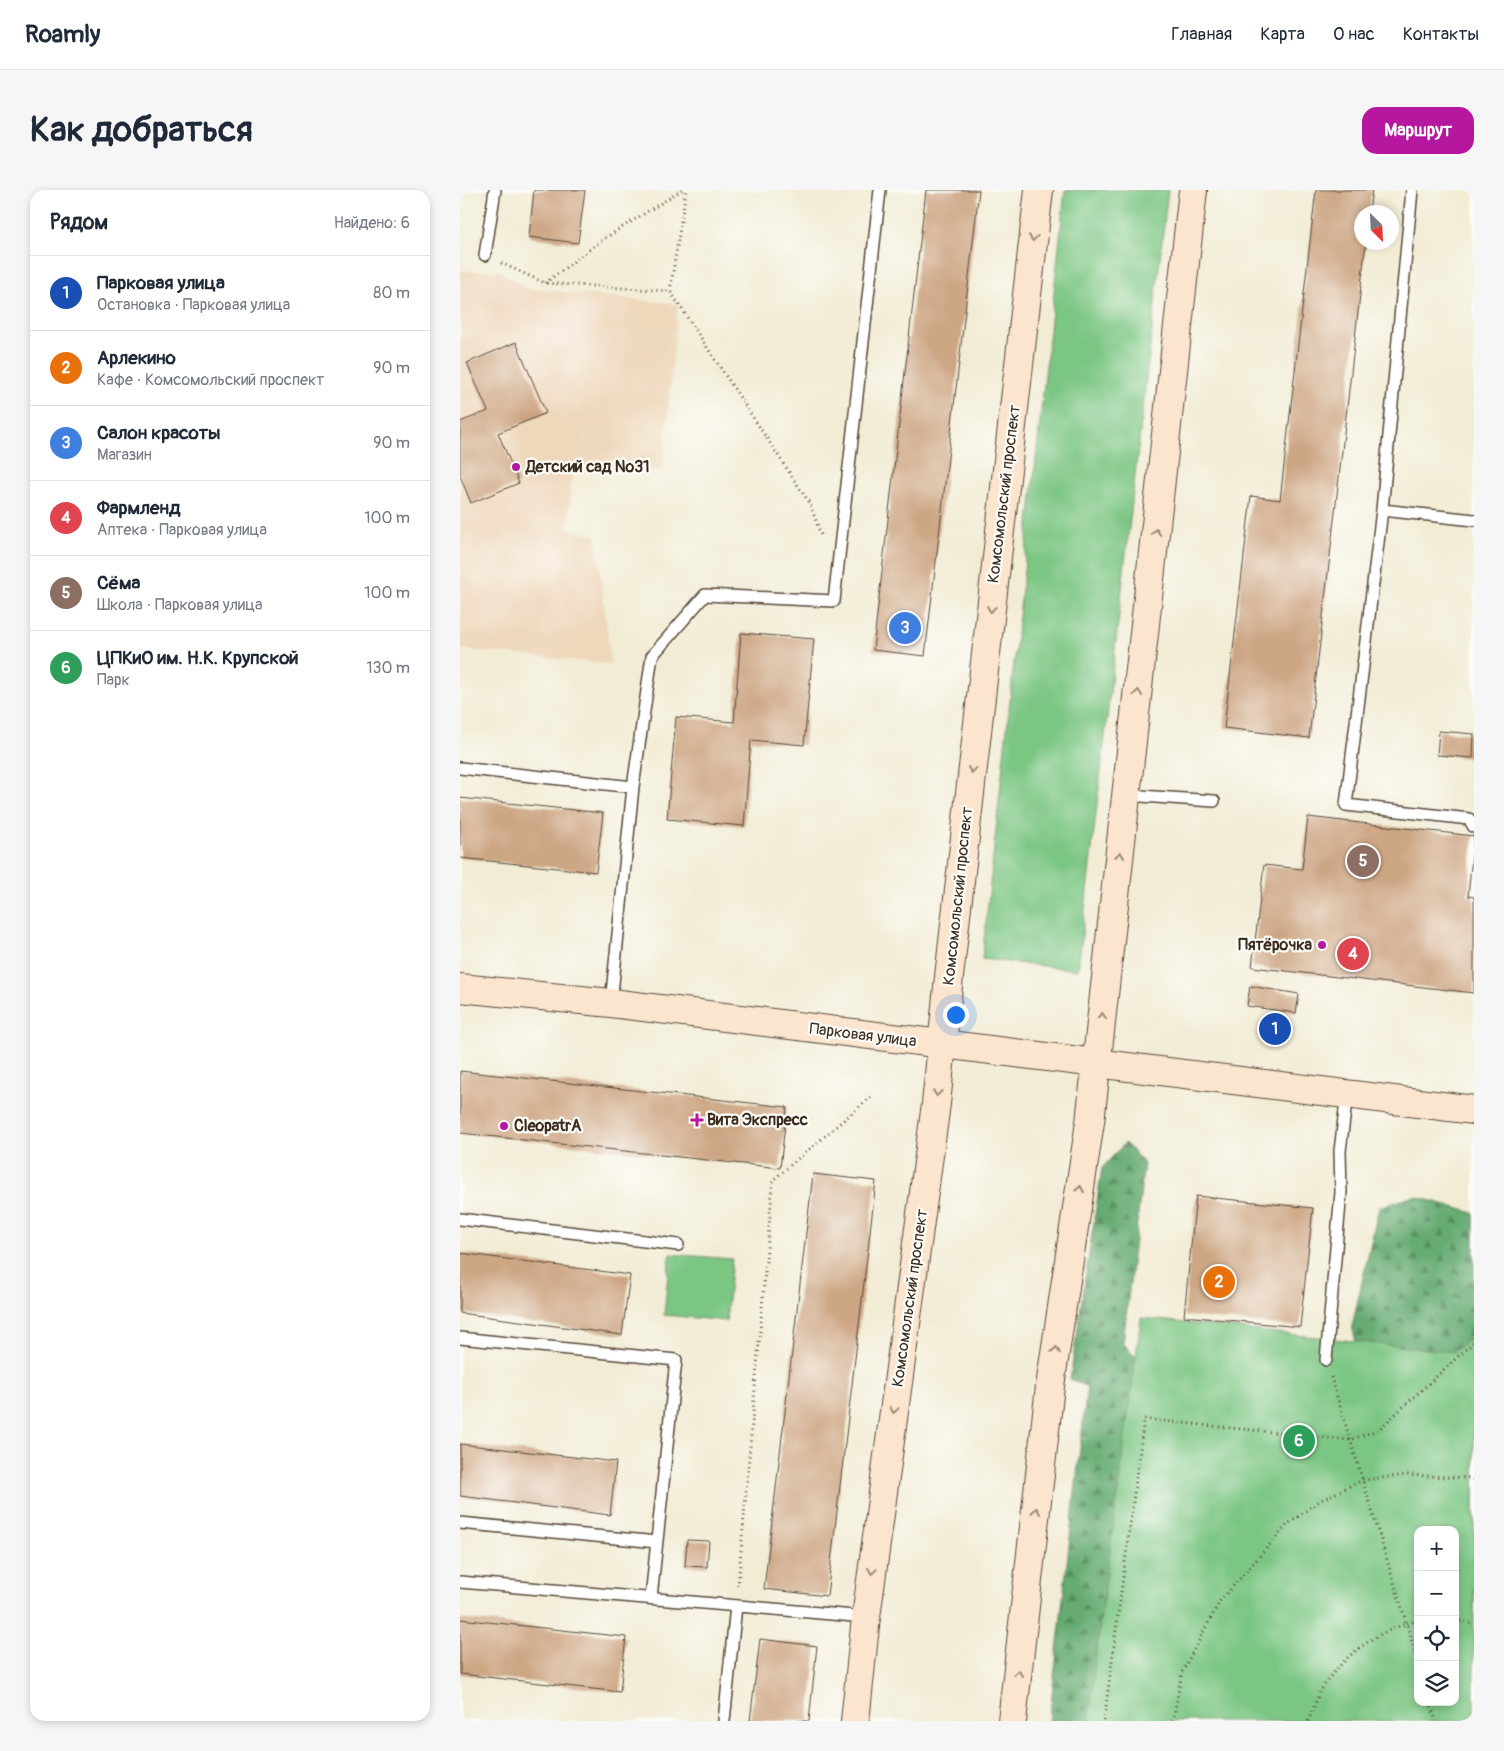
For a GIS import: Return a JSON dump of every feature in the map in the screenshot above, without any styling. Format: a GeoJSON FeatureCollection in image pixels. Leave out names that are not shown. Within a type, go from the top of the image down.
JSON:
{"type":"FeatureCollection","features":[{"type":"Feature","properties":{"kind":"main road","name":"Комсомольский проспект"},"geometry":{"type":"LineString","coordinates":[[855,1721],[866,1617],[943,1045],[948,977],[1039,190]]}},
{"type":"Feature","properties":{"kind":"main road"},"geometry":{"type":"LineString","coordinates":[[1012,1721],[1050,1386],[1090,1122],[1194,190]]}},
{"type":"Feature","properties":{"kind":"main road","name":"Парковая улица"},"geometry":{"type":"LineString","coordinates":[[460,988],[611,1003],[1096,1065],[1474,1110]]}},
{"type":"Feature","properties":{"kind":"lane"},"geometry":{"type":"LineString","coordinates":[[484,255],[495,190]]}},
{"type":"Feature","properties":{"kind":"lane"},"geometry":{"type":"LineString","coordinates":[[611,1003],[633,787],[652,656],[705,595],[834,600],[880,190]]}},
{"type":"Feature","properties":{"kind":"lane"},"geometry":{"type":"LineString","coordinates":[[1412,190],[1382,510],[1346,805],[1469,819],[1474,827]]}},
{"type":"Feature","properties":{"kind":"lane"},"geometry":{"type":"LineString","coordinates":[[1382,510],[1474,520]]}},
{"type":"Feature","properties":{"kind":"lane"},"geometry":{"type":"LineString","coordinates":[[460,768],[633,787]]}},
{"type":"Feature","properties":{"kind":"lane"},"geometry":{"type":"LineString","coordinates":[[1126,795],[1214,801]]}},
{"type":"Feature","properties":{"kind":"lane"},"geometry":{"type":"LineString","coordinates":[[1326,1360],[1341,1192],[1340,1151],[1346,1094]]}},
{"type":"Feature","properties":{"kind":"lane"},"geometry":{"type":"LineString","coordinates":[[460,1219],[678,1245]]}},
{"type":"Feature","properties":{"kind":"lane"},"geometry":{"type":"LineString","coordinates":[[460,1338],[676,1360],[651,1598]]}},
{"type":"Feature","properties":{"kind":"lane"},"geometry":{"type":"LineString","coordinates":[[460,1523],[657,1542]]}},
{"type":"Feature","properties":{"kind":"lane"},"geometry":{"type":"LineString","coordinates":[[460,1582],[866,1617]]}},
{"type":"Feature","properties":{"kind":"lane"},"geometry":{"type":"LineString","coordinates":[[724,1721],[736,1606]]}},
{"type":"Feature","properties":{"kind":"path"},"geometry":{"type":"LineString","coordinates":[[544,283],[605,238],[682,190]]}},
{"type":"Feature","properties":{"kind":"path"},"geometry":{"type":"LineString","coordinates":[[686,190],[670,292],[810,504],[822,538]]}},
{"type":"Feature","properties":{"kind":"path"},"geometry":{"type":"LineString","coordinates":[[484,255],[544,283],[670,292]]}},
{"type":"Feature","properties":{"kind":"path"},"geometry":{"type":"LineString","coordinates":[[736,1606],[774,1180],[872,1096]]}},
{"type":"Feature","properties":{"kind":"path"},"geometry":{"type":"LineString","coordinates":[[1104,1721],[1144,1419],[1350,1440],[1378,1430],[1474,1342]]}},
{"type":"Feature","properties":{"kind":"path"},"geometry":{"type":"LineString","coordinates":[[1326,1360],[1418,1661]]}},
{"type":"Feature","properties":{"kind":"path"},"geometry":{"type":"LineString","coordinates":[[1173,1721],[1182,1672],[1220,1601],[1288,1524],[1321,1500],[1362,1480],[1407,1475],[1468,1478],[1474,1480]]}},
{"type":"Feature","properties":{"kind":"path"},"geometry":{"type":"LineString","coordinates":[[1459,1621],[1474,1624]]}},
{"type":"Feature","properties":{"kind":"path"},"geometry":{"type":"LineString","coordinates":[[1308,1721],[1320,1692],[1334,1672],[1380,1634],[1414,1622]]}},
{"type":"Feature","properties":{"kind":"path"},"geometry":{"type":"LineString","coordinates":[[1431,1706],[1436,1721]]}},
{"type":"Feature","properties":{"kind":"shaded area","name":"Детский сад №31"},"geometry":{"type":"Polygon","coordinates":[[[460,271],[499,271],[525,288],[678,304],[663,471],[573,463],[568,528],[596,536],[611,664],[460,649],[460,271]]]}},
{"type":"Feature","properties":{"kind":"green space"},"geometry":{"type":"Polygon","coordinates":[[[1065,190],[1168,190],[1078,970],[982,959],[1065,190]]]}},
{"type":"Feature","properties":{"kind":"green space"},"geometry":{"type":"Polygon","coordinates":[[[1125,1143],[1144,1163],[1123,1343],[1150,1370],[1130,1721],[1049,1721],[1087,1387],[1070,1379],[1102,1168],[1125,1143]]]}},
{"type":"Feature","properties":{"kind":"green space"},"geometry":{"type":"Polygon","coordinates":[[[1415,1196],[1474,1213],[1474,1610],[1459,1659],[1459,1526],[1450,1526],[1389,1475],[1352,1326],[1379,1207],[1415,1196]]]}},
{"type":"Feature","properties":{"kind":"green space"},"geometry":{"type":"Polygon","coordinates":[[[670,1254],[732,1259],[726,1321],[664,1315],[670,1254]]]}},
{"type":"Feature","properties":{"kind":"green space"},"geometry":{"type":"Polygon","coordinates":[[[1141,1318],[1454,1352],[1474,1335],[1474,1721],[1089,1721],[1095,1662],[1141,1318]]]}},
{"type":"Feature","properties":{"kind":"building"},"geometry":{"type":"Polygon","coordinates":[[[534,190],[585,190],[578,243],[529,237],[534,190]]]}},
{"type":"Feature","properties":{"kind":"building"},"geometry":{"type":"Polygon","coordinates":[[[926,190],[979,190],[925,656],[873,650],[926,190]]]}},
{"type":"Feature","properties":{"kind":"building"},"geometry":{"type":"Polygon","coordinates":[[[1316,190],[1372,190],[1370,205],[1354,205],[1354,250],[1365,250],[1309,738],[1224,728],[1251,496],[1280,500],[1316,190]]]}},
{"type":"Feature","properties":{"kind":"building"},"geometry":{"type":"Polygon","coordinates":[[[516,342],[546,413],[498,433],[519,483],[471,503],[460,476],[460,422],[488,411],[467,363],[516,342]]]}},
{"type":"Feature","properties":{"kind":"building"},"geometry":{"type":"Polygon","coordinates":[[[741,633],[814,639],[804,745],[751,740],[744,826],[667,819],[676,717],[734,722],[741,633]]]}},
{"type":"Feature","properties":{"kind":"building"},"geometry":{"type":"Polygon","coordinates":[[[1439,731],[1474,734],[1473,758],[1437,755],[1439,731]]]}},
{"type":"Feature","properties":{"kind":"building"},"geometry":{"type":"Polygon","coordinates":[[[460,798],[603,813],[596,872],[460,858],[460,798]]]}},
{"type":"Feature","properties":{"kind":"building"},"geometry":{"type":"Polygon","coordinates":[[[1308,817],[1474,836],[1468,896],[1474,897],[1474,993],[1252,967],[1264,865],[1302,869],[1308,817]]]}},
{"type":"Feature","properties":{"kind":"building"},"geometry":{"type":"Polygon","coordinates":[[[1250,986],[1299,994],[1296,1013],[1247,1006],[1250,986]]]}},
{"type":"Feature","properties":{"kind":"building"},"geometry":{"type":"Polygon","coordinates":[[[460,1071],[787,1107],[780,1168],[460,1133],[460,1071]]]}},
{"type":"Feature","properties":{"kind":"building"},"geometry":{"type":"Polygon","coordinates":[[[813,1174],[876,1181],[827,1596],[764,1589],[813,1174]]]}},
{"type":"Feature","properties":{"kind":"building"},"geometry":{"type":"Polygon","coordinates":[[[1196,1196],[1313,1208],[1300,1327],[1184,1316],[1196,1196]]]}},
{"type":"Feature","properties":{"kind":"building"},"geometry":{"type":"Polygon","coordinates":[[[460,1253],[630,1275],[622,1335],[460,1313],[460,1253]]]}},
{"type":"Feature","properties":{"kind":"building"},"geometry":{"type":"Polygon","coordinates":[[[460,1444],[616,1462],[610,1515],[460,1496],[460,1444]]]}},
{"type":"Feature","properties":{"kind":"building"},"geometry":{"type":"Polygon","coordinates":[[[687,1540],[709,1541],[707,1567],[685,1566],[687,1540]]]}},
{"type":"Feature","properties":{"kind":"building"},"geometry":{"type":"Polygon","coordinates":[[[460,1619],[626,1637],[620,1692],[460,1674],[460,1619]]]}},
{"type":"Feature","properties":{"kind":"building"},"geometry":{"type":"Polygon","coordinates":[[[760,1639],[817,1646],[809,1721],[750,1721],[760,1639]]]}},
{"type":"Feature","properties":{"kind":"place","name":"Детский сад №31"},"geometry":{"type":"Point","coordinates":[516,467]}},
{"type":"Feature","properties":{"kind":"place","name":"Салон красоты"},"geometry":{"type":"Point","coordinates":[905,628]}},
{"type":"Feature","properties":{"kind":"place","name":"Сёма"},"geometry":{"type":"Point","coordinates":[1363,861]}},
{"type":"Feature","properties":{"kind":"place","name":"Пятёрочка"},"geometry":{"type":"Point","coordinates":[1322,945]}},
{"type":"Feature","properties":{"kind":"place","name":"Фармленд"},"geometry":{"type":"Point","coordinates":[1353,954]}},
{"type":"Feature","properties":{"kind":"place","name":"Парковая улица"},"geometry":{"type":"Point","coordinates":[1275,1029]}},
{"type":"Feature","properties":{"kind":"place","name":"Вита Экспресс"},"geometry":{"type":"Point","coordinates":[697,1120]}},
{"type":"Feature","properties":{"kind":"place","name":"CleopatrA"},"geometry":{"type":"Point","coordinates":[504,1126]}},
{"type":"Feature","properties":{"kind":"place","name":"Арлекино"},"geometry":{"type":"Point","coordinates":[1219,1282]}},
{"type":"Feature","properties":{"kind":"place","name":"ЦПКиО им. Н.К. Крупской"},"geometry":{"type":"Point","coordinates":[1299,1441]}}]}
